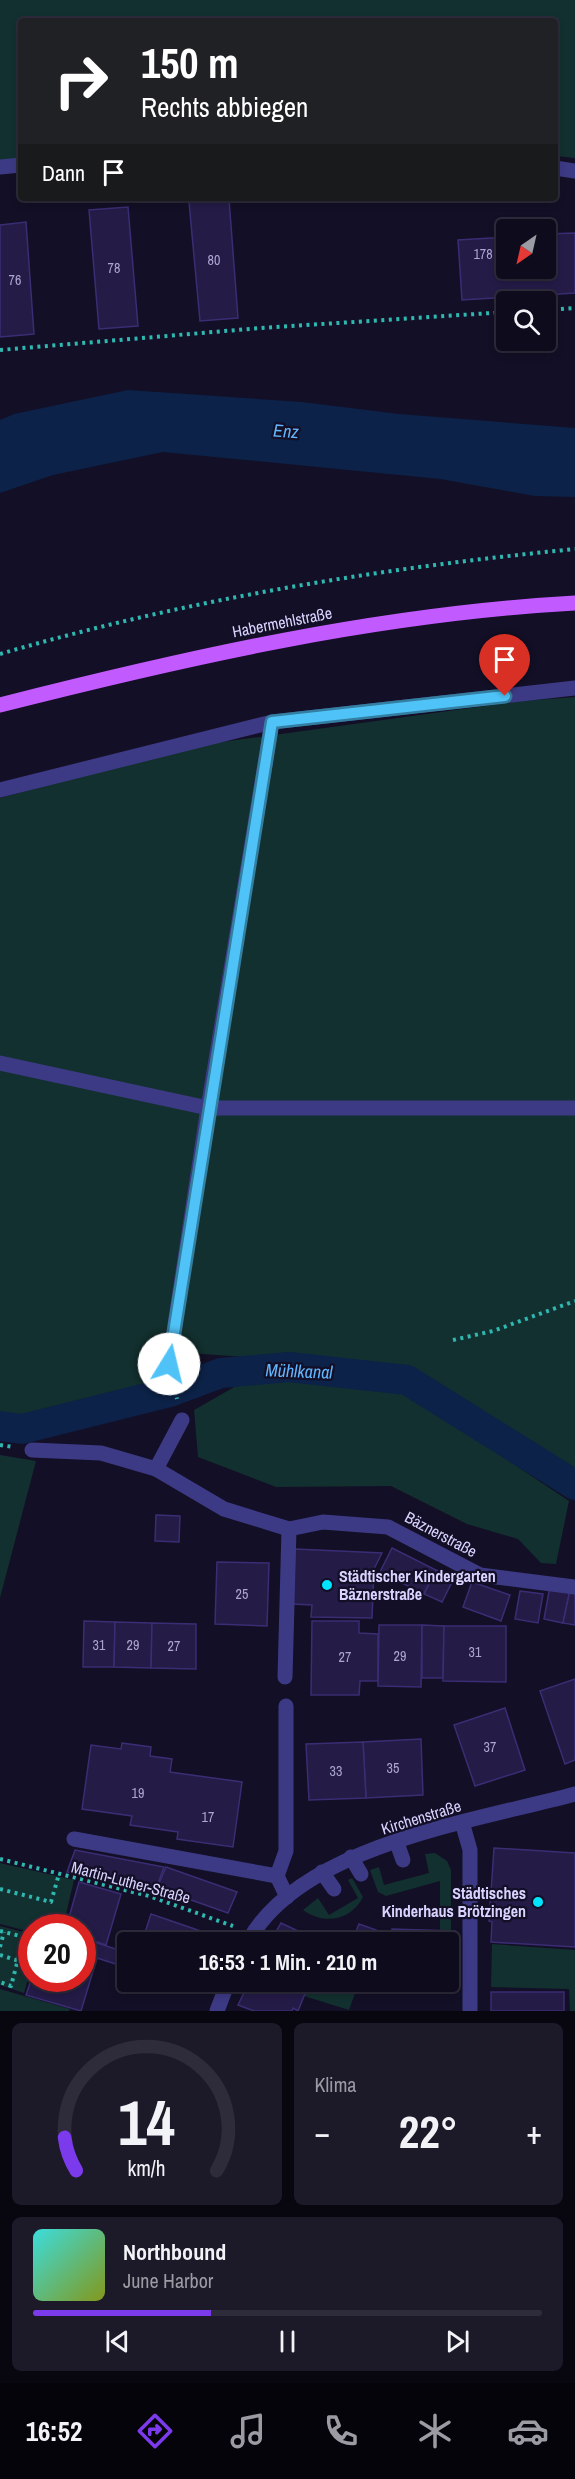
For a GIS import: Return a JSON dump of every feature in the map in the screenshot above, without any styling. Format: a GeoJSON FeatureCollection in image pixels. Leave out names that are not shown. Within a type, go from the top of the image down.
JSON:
{"type":"FeatureCollection","features":[{"type":"Feature","properties":{"kind":"main road","name":"Habermehlstraße"},"geometry":{"type":"LineString","coordinates":[[0,705],[152,667],[326,631],[514,607],[575,603]]}},
{"type":"Feature","properties":{"kind":"street"},"geometry":{"type":"LineString","coordinates":[[0,167],[18,165]]}},
{"type":"Feature","properties":{"kind":"street"},"geometry":{"type":"LineString","coordinates":[[558,168],[575,171]]}},
{"type":"Feature","properties":{"kind":"street"},"geometry":{"type":"LineString","coordinates":[[0,790],[272,722],[575,688]]}},
{"type":"Feature","properties":{"kind":"street"},"geometry":{"type":"LineString","coordinates":[[169,1364],[208,1108],[272,722]]}},
{"type":"Feature","properties":{"kind":"street"},"geometry":{"type":"LineString","coordinates":[[0,1063],[208,1108],[575,1108]]}},
{"type":"Feature","properties":{"kind":"street"},"geometry":{"type":"LineString","coordinates":[[156,1469],[182,1420]]}},
{"type":"Feature","properties":{"kind":"street","name":"Bäznerstraße"},"geometry":{"type":"LineString","coordinates":[[32,1450],[101,1453],[156,1469],[224,1509],[289,1529],[323,1522],[388,1527],[480,1575],[575,1587]]}},
{"type":"Feature","properties":{"kind":"street"},"geometry":{"type":"LineString","coordinates":[[366,1526],[367,1509]]}},
{"type":"Feature","properties":{"kind":"street"},"geometry":{"type":"LineString","coordinates":[[285,1677],[289,1529]]}},
{"type":"Feature","properties":{"kind":"street"},"geometry":{"type":"LineString","coordinates":[[286,1706],[286,1851],[277,1876],[287,1897]]}},
{"type":"Feature","properties":{"kind":"street","name":"Kirchenstraße"},"geometry":{"type":"LineString","coordinates":[[256,1932],[287,1897],[322,1872],[351,1857],[462,1822],[575,1794]]}},
{"type":"Feature","properties":{"kind":"street"},"geometry":{"type":"LineString","coordinates":[[462,1822],[470,1850],[470,2011]]}},
{"type":"Feature","properties":{"kind":"street"},"geometry":{"type":"LineString","coordinates":[[74,1839],[277,1876]]}},
{"type":"Feature","properties":{"kind":"street"},"geometry":{"type":"LineString","coordinates":[[397,1843],[403,1860]]}},
{"type":"Feature","properties":{"kind":"street"},"geometry":{"type":"LineString","coordinates":[[351,1857],[361,1874]]}},
{"type":"Feature","properties":{"kind":"street"},"geometry":{"type":"LineString","coordinates":[[322,1872],[334,1889]]}},
{"type":"Feature","properties":{"kind":"street"},"geometry":{"type":"LineString","coordinates":[[217,2011],[224,1992]]}},
{"type":"Feature","properties":{"kind":"path"},"geometry":{"type":"LineString","coordinates":[[556,309],[575,308]]}},
{"type":"Feature","properties":{"kind":"path"},"geometry":{"type":"LineString","coordinates":[[0,350],[261,328],[496,313]]}},
{"type":"Feature","properties":{"kind":"path"},"geometry":{"type":"LineString","coordinates":[[0,654],[153,614],[254,593],[350,577],[575,549]]}},
{"type":"Feature","properties":{"kind":"path"},"geometry":{"type":"LineString","coordinates":[[453,1340],[493,1331],[575,1301]]}},
{"type":"Feature","properties":{"kind":"path"},"geometry":{"type":"LineString","coordinates":[[169,1364],[182,1420]]}},
{"type":"Feature","properties":{"kind":"path","name":"Martin-Luther-Straße"},"geometry":{"type":"LineString","coordinates":[[0,1859],[149,1896],[226,1922],[240,1932]]}},
{"type":"Feature","properties":{"kind":"path"},"geometry":{"type":"LineString","coordinates":[[0,1889],[51,1902],[59,1874]]}},
{"type":"Feature","properties":{"kind":"path"},"geometry":{"type":"LineString","coordinates":[[0,1947],[2,1931],[18,1935]]}},
{"type":"Feature","properties":{"kind":"path"},"geometry":{"type":"LineString","coordinates":[[0,1955],[18,1961],[11,1986],[0,1982]]}},
{"type":"Feature","properties":{"kind":"green space"},"geometry":{"type":"Polygon","coordinates":[[[0,0],[575,0],[575,158],[558,156],[558,18],[18,18],[18,160],[0,161],[0,0]]]}},
{"type":"Feature","properties":{"kind":"green space"},"geometry":{"type":"Polygon","coordinates":[[[575,697],[575,1473],[412,1369],[160,1351],[157,1380],[17,1423],[0,1418],[0,798],[193,746],[521,701],[575,697]]]}},
{"type":"Feature","properties":{"kind":"green space"},"geometry":{"type":"Polygon","coordinates":[[[250,1378],[403,1390],[569,1501],[556,1564],[541,1563],[518,1539],[467,1524],[391,1486],[276,1487],[198,1457],[194,1410],[250,1378]]]}},
{"type":"Feature","properties":{"kind":"green space"},"geometry":{"type":"Polygon","coordinates":[[[0,1455],[36,1461],[0,1598],[0,1455]]]}},
{"type":"Feature","properties":{"kind":"green space"},"geometry":{"type":"Polygon","coordinates":[[[435,1853],[447,1861],[451,1870],[451,1931],[440,1931],[440,1881],[386,1896],[378,1892],[370,1870],[379,1867],[384,1885],[429,1873],[425,1854],[435,1853]]]}},
{"type":"Feature","properties":{"kind":"green space"},"geometry":{"type":"Polygon","coordinates":[[[0,1863],[74,1880],[66,1914],[18,1914],[18,1929],[0,1924],[0,1863]]]}},
{"type":"Feature","properties":{"kind":"green space"},"geometry":{"type":"Polygon","coordinates":[[[352,1878],[363,1897],[358,1905],[344,1916],[319,1918],[303,1910],[318,1898],[329,1915],[358,1898],[348,1880],[352,1878]]]}},
{"type":"Feature","properties":{"kind":"green space"},"geometry":{"type":"Polygon","coordinates":[[[0,1926],[18,1931],[18,1991],[0,1985],[0,1926]]]}},
{"type":"Feature","properties":{"kind":"green space"},"geometry":{"type":"Polygon","coordinates":[[[492,1944],[575,1950],[575,2011],[570,2011],[569,1989],[491,1987],[492,1944]]]}},
{"type":"Feature","properties":{"kind":"green space"},"geometry":{"type":"Polygon","coordinates":[[[0,1989],[70,2009],[69,2011],[0,2011],[0,1989]]]}},
{"type":"Feature","properties":{"kind":"green space"},"geometry":{"type":"Polygon","coordinates":[[[306,1992],[355,1992],[349,2010],[304,1996],[306,1992]]]}},
{"type":"Feature","properties":{"kind":"water","name":"Enz"},"geometry":{"type":"Polygon","coordinates":[[[128,390],[302,402],[399,414],[575,428],[575,497],[535,496],[440,479],[163,452],[53,475],[0,493],[0,420],[14,414],[128,390]]]}},
{"type":"Feature","properties":{"kind":"building"},"geometry":{"type":"Polygon","coordinates":[[[229,201],[238,318],[200,321],[189,202],[229,201]]]}},
{"type":"Feature","properties":{"kind":"building"},"geometry":{"type":"Polygon","coordinates":[[[128,207],[138,326],[99,329],[89,210],[128,207]]]}},
{"type":"Feature","properties":{"kind":"building"},"geometry":{"type":"Polygon","coordinates":[[[26,222],[34,334],[0,337],[0,225],[26,222]]]}},
{"type":"Feature","properties":{"kind":"building"},"geometry":{"type":"Polygon","coordinates":[[[575,233],[575,293],[496,291],[496,298],[462,300],[458,240],[496,238],[496,279],[556,279],[556,234],[575,233]]]}},
{"type":"Feature","properties":{"kind":"building"},"geometry":{"type":"Polygon","coordinates":[[[156,1515],[180,1516],[179,1542],[155,1541],[156,1515]]]}},
{"type":"Feature","properties":{"kind":"building"},"geometry":{"type":"Polygon","coordinates":[[[392,1548],[436,1570],[424,1594],[380,1572],[392,1548]]]}},
{"type":"Feature","properties":{"kind":"building"},"geometry":{"type":"Polygon","coordinates":[[[295,1549],[382,1553],[374,1569],[372,1618],[311,1617],[312,1605],[293,1604],[295,1549]]]}},
{"type":"Feature","properties":{"kind":"building"},"geometry":{"type":"Polygon","coordinates":[[[217,1562],[269,1563],[267,1626],[215,1624],[217,1562]]]}},
{"type":"Feature","properties":{"kind":"building"},"geometry":{"type":"Polygon","coordinates":[[[436,1570],[454,1578],[442,1602],[424,1594],[436,1570]]]}},
{"type":"Feature","properties":{"kind":"building"},"geometry":{"type":"Polygon","coordinates":[[[472,1582],[510,1595],[501,1621],[463,1607],[472,1582]]]}},
{"type":"Feature","properties":{"kind":"building"},"geometry":{"type":"Polygon","coordinates":[[[550,1586],[570,1590],[563,1623],[544,1619],[550,1586]]]}},
{"type":"Feature","properties":{"kind":"building"},"geometry":{"type":"Polygon","coordinates":[[[570,1590],[575,1591],[575,1625],[563,1623],[570,1590]]]}},
{"type":"Feature","properties":{"kind":"building"},"geometry":{"type":"Polygon","coordinates":[[[520,1591],[543,1594],[538,1623],[515,1619],[520,1591]]]}},
{"type":"Feature","properties":{"kind":"building"},"geometry":{"type":"Polygon","coordinates":[[[84,1621],[115,1622],[114,1667],[83,1667],[84,1621]]]}},
{"type":"Feature","properties":{"kind":"building"},"geometry":{"type":"Polygon","coordinates":[[[312,1621],[359,1621],[359,1633],[378,1634],[378,1681],[360,1681],[359,1695],[311,1695],[312,1621]]]}},
{"type":"Feature","properties":{"kind":"building"},"geometry":{"type":"Polygon","coordinates":[[[115,1622],[152,1623],[151,1668],[114,1667],[115,1622]]]}},
{"type":"Feature","properties":{"kind":"building"},"geometry":{"type":"Polygon","coordinates":[[[152,1623],[196,1624],[196,1669],[151,1668],[152,1623]]]}},
{"type":"Feature","properties":{"kind":"building"},"geometry":{"type":"Polygon","coordinates":[[[379,1625],[422,1625],[421,1687],[378,1686],[379,1625]]]}},
{"type":"Feature","properties":{"kind":"building"},"geometry":{"type":"Polygon","coordinates":[[[422,1625],[444,1626],[443,1678],[422,1678],[422,1625]]]}},
{"type":"Feature","properties":{"kind":"building"},"geometry":{"type":"Polygon","coordinates":[[[444,1626],[506,1626],[506,1682],[443,1681],[444,1626]]]}},
{"type":"Feature","properties":{"kind":"building"},"geometry":{"type":"Polygon","coordinates":[[[575,1679],[575,1760],[565,1764],[540,1691],[575,1679]]]}},
{"type":"Feature","properties":{"kind":"building"},"geometry":{"type":"Polygon","coordinates":[[[505,1708],[525,1770],[475,1786],[454,1725],[505,1708]]]}},
{"type":"Feature","properties":{"kind":"building"},"geometry":{"type":"Polygon","coordinates":[[[421,1739],[423,1795],[366,1798],[363,1742],[421,1739]]]}},
{"type":"Feature","properties":{"kind":"building"},"geometry":{"type":"Polygon","coordinates":[[[363,1742],[366,1798],[309,1800],[306,1744],[363,1742]]]}},
{"type":"Feature","properties":{"kind":"building"},"geometry":{"type":"Polygon","coordinates":[[[122,1743],[151,1747],[150,1756],[172,1759],[170,1772],[242,1782],[233,1847],[177,1839],[178,1832],[130,1825],[132,1816],[82,1809],[91,1745],[121,1749],[122,1743]]]}},
{"type":"Feature","properties":{"kind":"building"},"geometry":{"type":"Polygon","coordinates":[[[494,1848],[575,1853],[575,1947],[491,1942],[492,1922],[489,1921],[494,1848]]]}},
{"type":"Feature","properties":{"kind":"building"},"geometry":{"type":"Polygon","coordinates":[[[75,1850],[164,1867],[156,1889],[67,1872],[75,1850]]]}},
{"type":"Feature","properties":{"kind":"building"},"geometry":{"type":"Polygon","coordinates":[[[166,1867],[237,1892],[228,1913],[157,1888],[166,1867]]]}},
{"type":"Feature","properties":{"kind":"building"},"geometry":{"type":"Polygon","coordinates":[[[79,1882],[121,1894],[106,1945],[96,1942],[96,1914],[70,1914],[79,1882]]]}},
{"type":"Feature","properties":{"kind":"building"},"geometry":{"type":"Polygon","coordinates":[[[151,1914],[204,1932],[145,1932],[151,1914]]]}},
{"type":"Feature","properties":{"kind":"building"},"geometry":{"type":"Polygon","coordinates":[[[281,1923],[300,1932],[276,1932],[281,1923]]]}},
{"type":"Feature","properties":{"kind":"building"},"geometry":{"type":"Polygon","coordinates":[[[359,1924],[376,1930],[375,1932],[356,1932],[359,1924]]]}},
{"type":"Feature","properties":{"kind":"building"},"geometry":{"type":"Polygon","coordinates":[[[392,1929],[455,1931],[455,1932],[392,1932],[392,1929]]]}},
{"type":"Feature","properties":{"kind":"building"},"geometry":{"type":"Polygon","coordinates":[[[96,1943],[117,1949],[117,1964],[97,1958],[96,1961],[96,1943]]]}},
{"type":"Feature","properties":{"kind":"building"},"geometry":{"type":"Polygon","coordinates":[[[27,1992],[87,1992],[81,2011],[26,1995],[27,1992]]]}},
{"type":"Feature","properties":{"kind":"building"},"geometry":{"type":"Polygon","coordinates":[[[244,1992],[306,1992],[298,2011],[293,2008],[292,2011],[254,2011],[238,2005],[244,1992]]]}},
{"type":"Feature","properties":{"kind":"building"},"geometry":{"type":"Polygon","coordinates":[[[491,1992],[564,1992],[564,2011],[491,2011],[491,1992]]]}},
{"type":"Feature","properties":{"kind":"waterway","name":"Mühlkanal"},"geometry":{"type":"LineString","coordinates":[[0,1426],[22,1429],[170,1392],[221,1373],[289,1367],[407,1380],[575,1485]]}},
{"type":"Feature","properties":{"kind":"place","name":"Städtischer Kindergarten Bäznerstraße"},"geometry":{"type":"Point","coordinates":[327,1585]}},
{"type":"Feature","properties":{"kind":"place","name":"Städtisches Kinderhaus Brötzingen"},"geometry":{"type":"Point","coordinates":[538,1902]}},
{"type":"Feature","properties":{"kind":"route"},"geometry":{"type":"LineString","coordinates":[[169,1364],[208,1108],[272,722],[505,696]]}}]}
